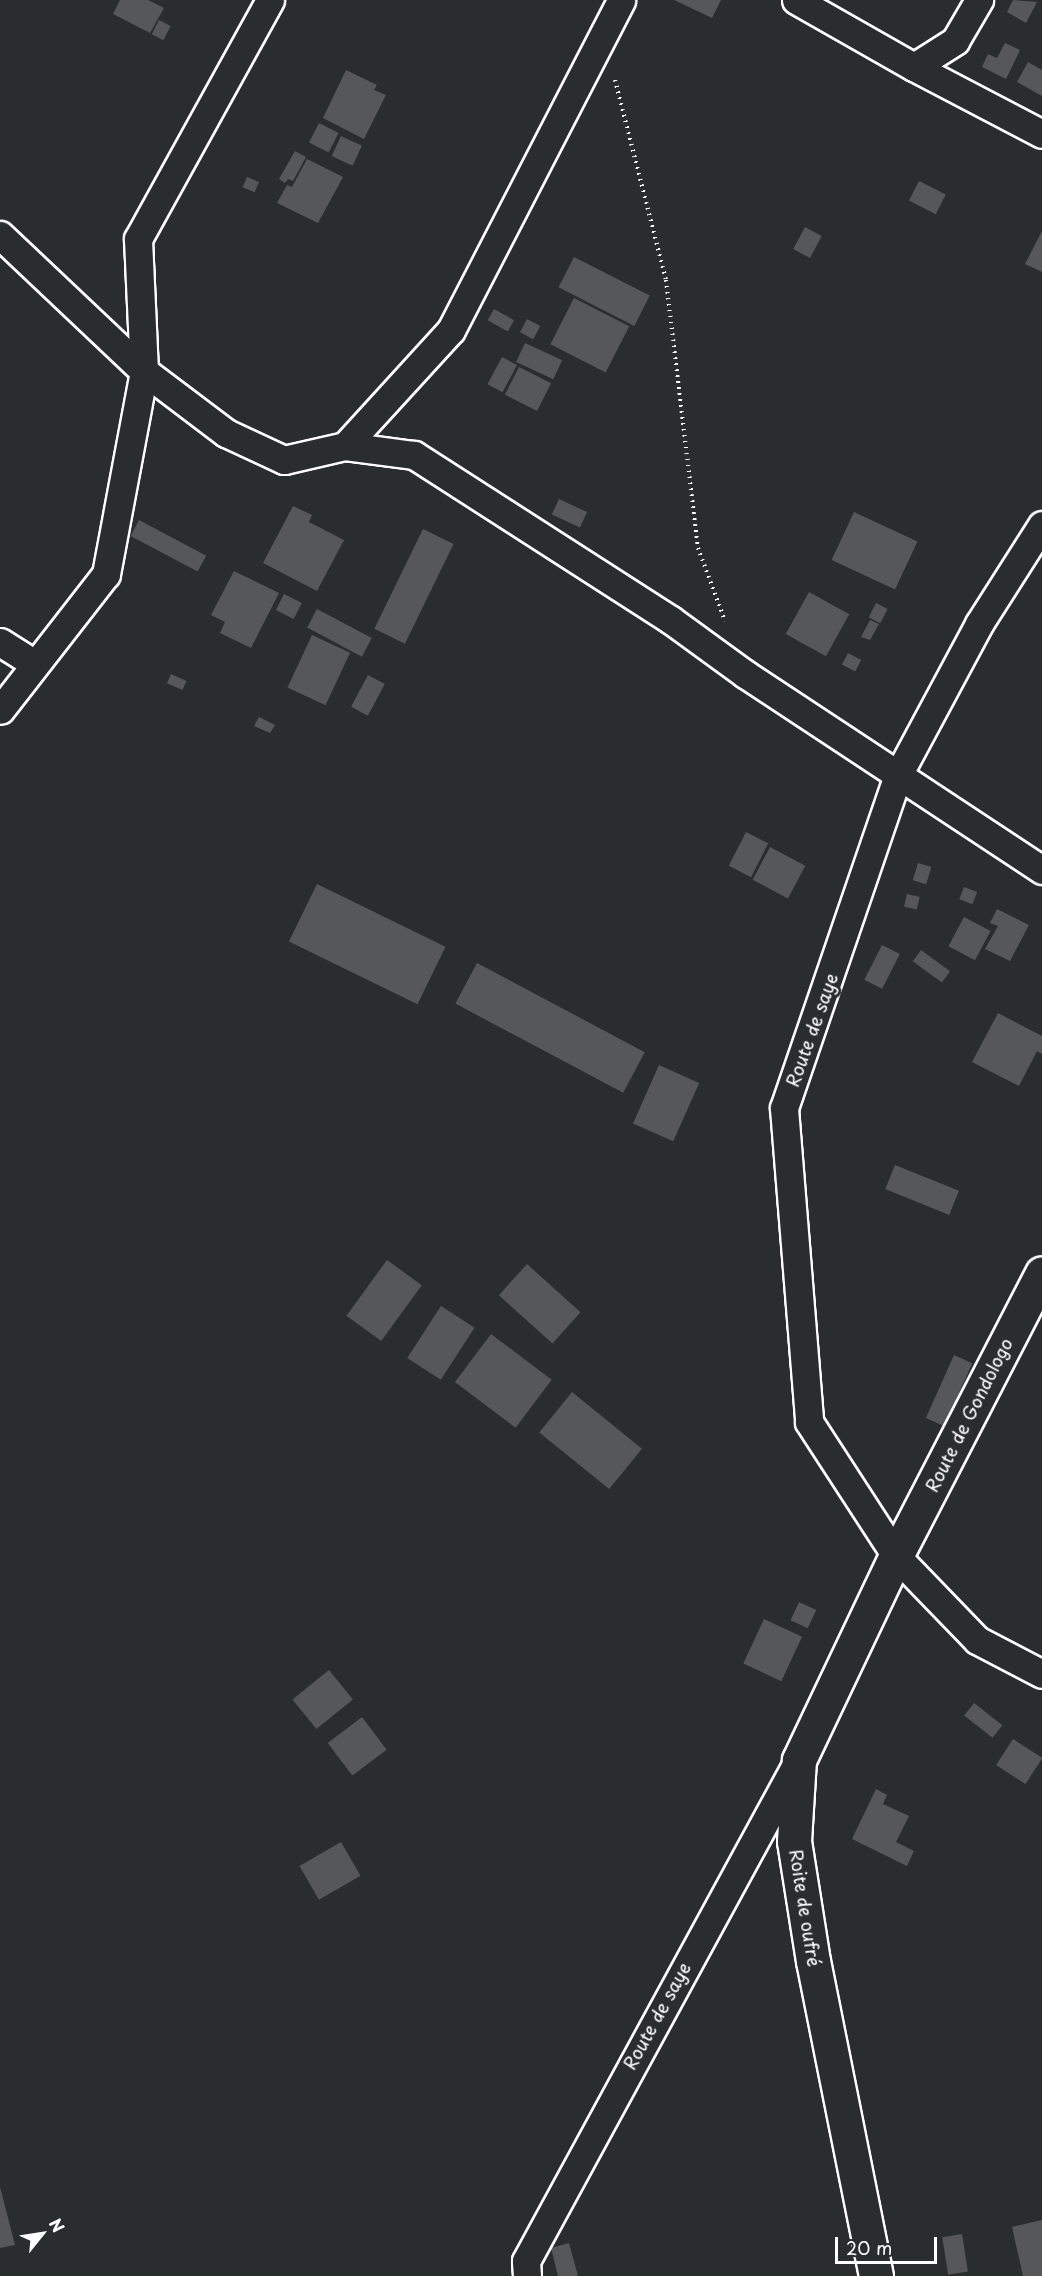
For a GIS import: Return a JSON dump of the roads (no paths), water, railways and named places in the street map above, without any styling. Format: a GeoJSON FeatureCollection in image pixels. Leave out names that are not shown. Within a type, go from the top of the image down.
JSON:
{"type":"FeatureCollection","features":[{"type":"Feature","properties":{"kind":"street"},"geometry":{"type":"LineString","coordinates":[[0,710],[106,574],[144,371],[138,239],[270,0]]}},
{"type":"Feature","properties":{"kind":"street"},"geometry":{"type":"LineString","coordinates":[[345,446],[452,330],[621,0]]}},
{"type":"Feature","properties":{"kind":"street"},"geometry":{"type":"LineString","coordinates":[[796,0],[914,67],[1042,134]]}},
{"type":"Feature","properties":{"kind":"street"},"geometry":{"type":"LineString","coordinates":[[914,67],[955,41],[979,0]]}},
{"type":"Feature","properties":{"kind":"street"},"geometry":{"type":"LineString","coordinates":[[0,235],[144,371],[226,433],[284,460],[345,446],[414,455],[671,620],[745,674],[1042,870]]}},
{"type":"Feature","properties":{"kind":"street","name":"Route de saye"},"geometry":{"type":"LineString","coordinates":[[1042,525],[979,624],[898,775],[784,1108],[809,1422],[896,1556],[977,1640],[1042,1674]]}},
{"type":"Feature","properties":{"kind":"street"},"geometry":{"type":"LineString","coordinates":[[0,642],[35,664]]}},
{"type":"Feature","properties":{"kind":"street","name":"Route de Gondologo"},"geometry":{"type":"LineString","coordinates":[[896,1556],[1042,1273]]}},
{"type":"Feature","properties":{"kind":"street","name":"Roite de oufré"},"geometry":{"type":"LineString","coordinates":[[876,2276],[813,1961],[794,1841],[799,1760],[896,1556]]}},
{"type":"Feature","properties":{"kind":"street","name":"Route de saye"},"geometry":{"type":"LineString","coordinates":[[527,2276],[526,2261],[799,1760]]}}]}
